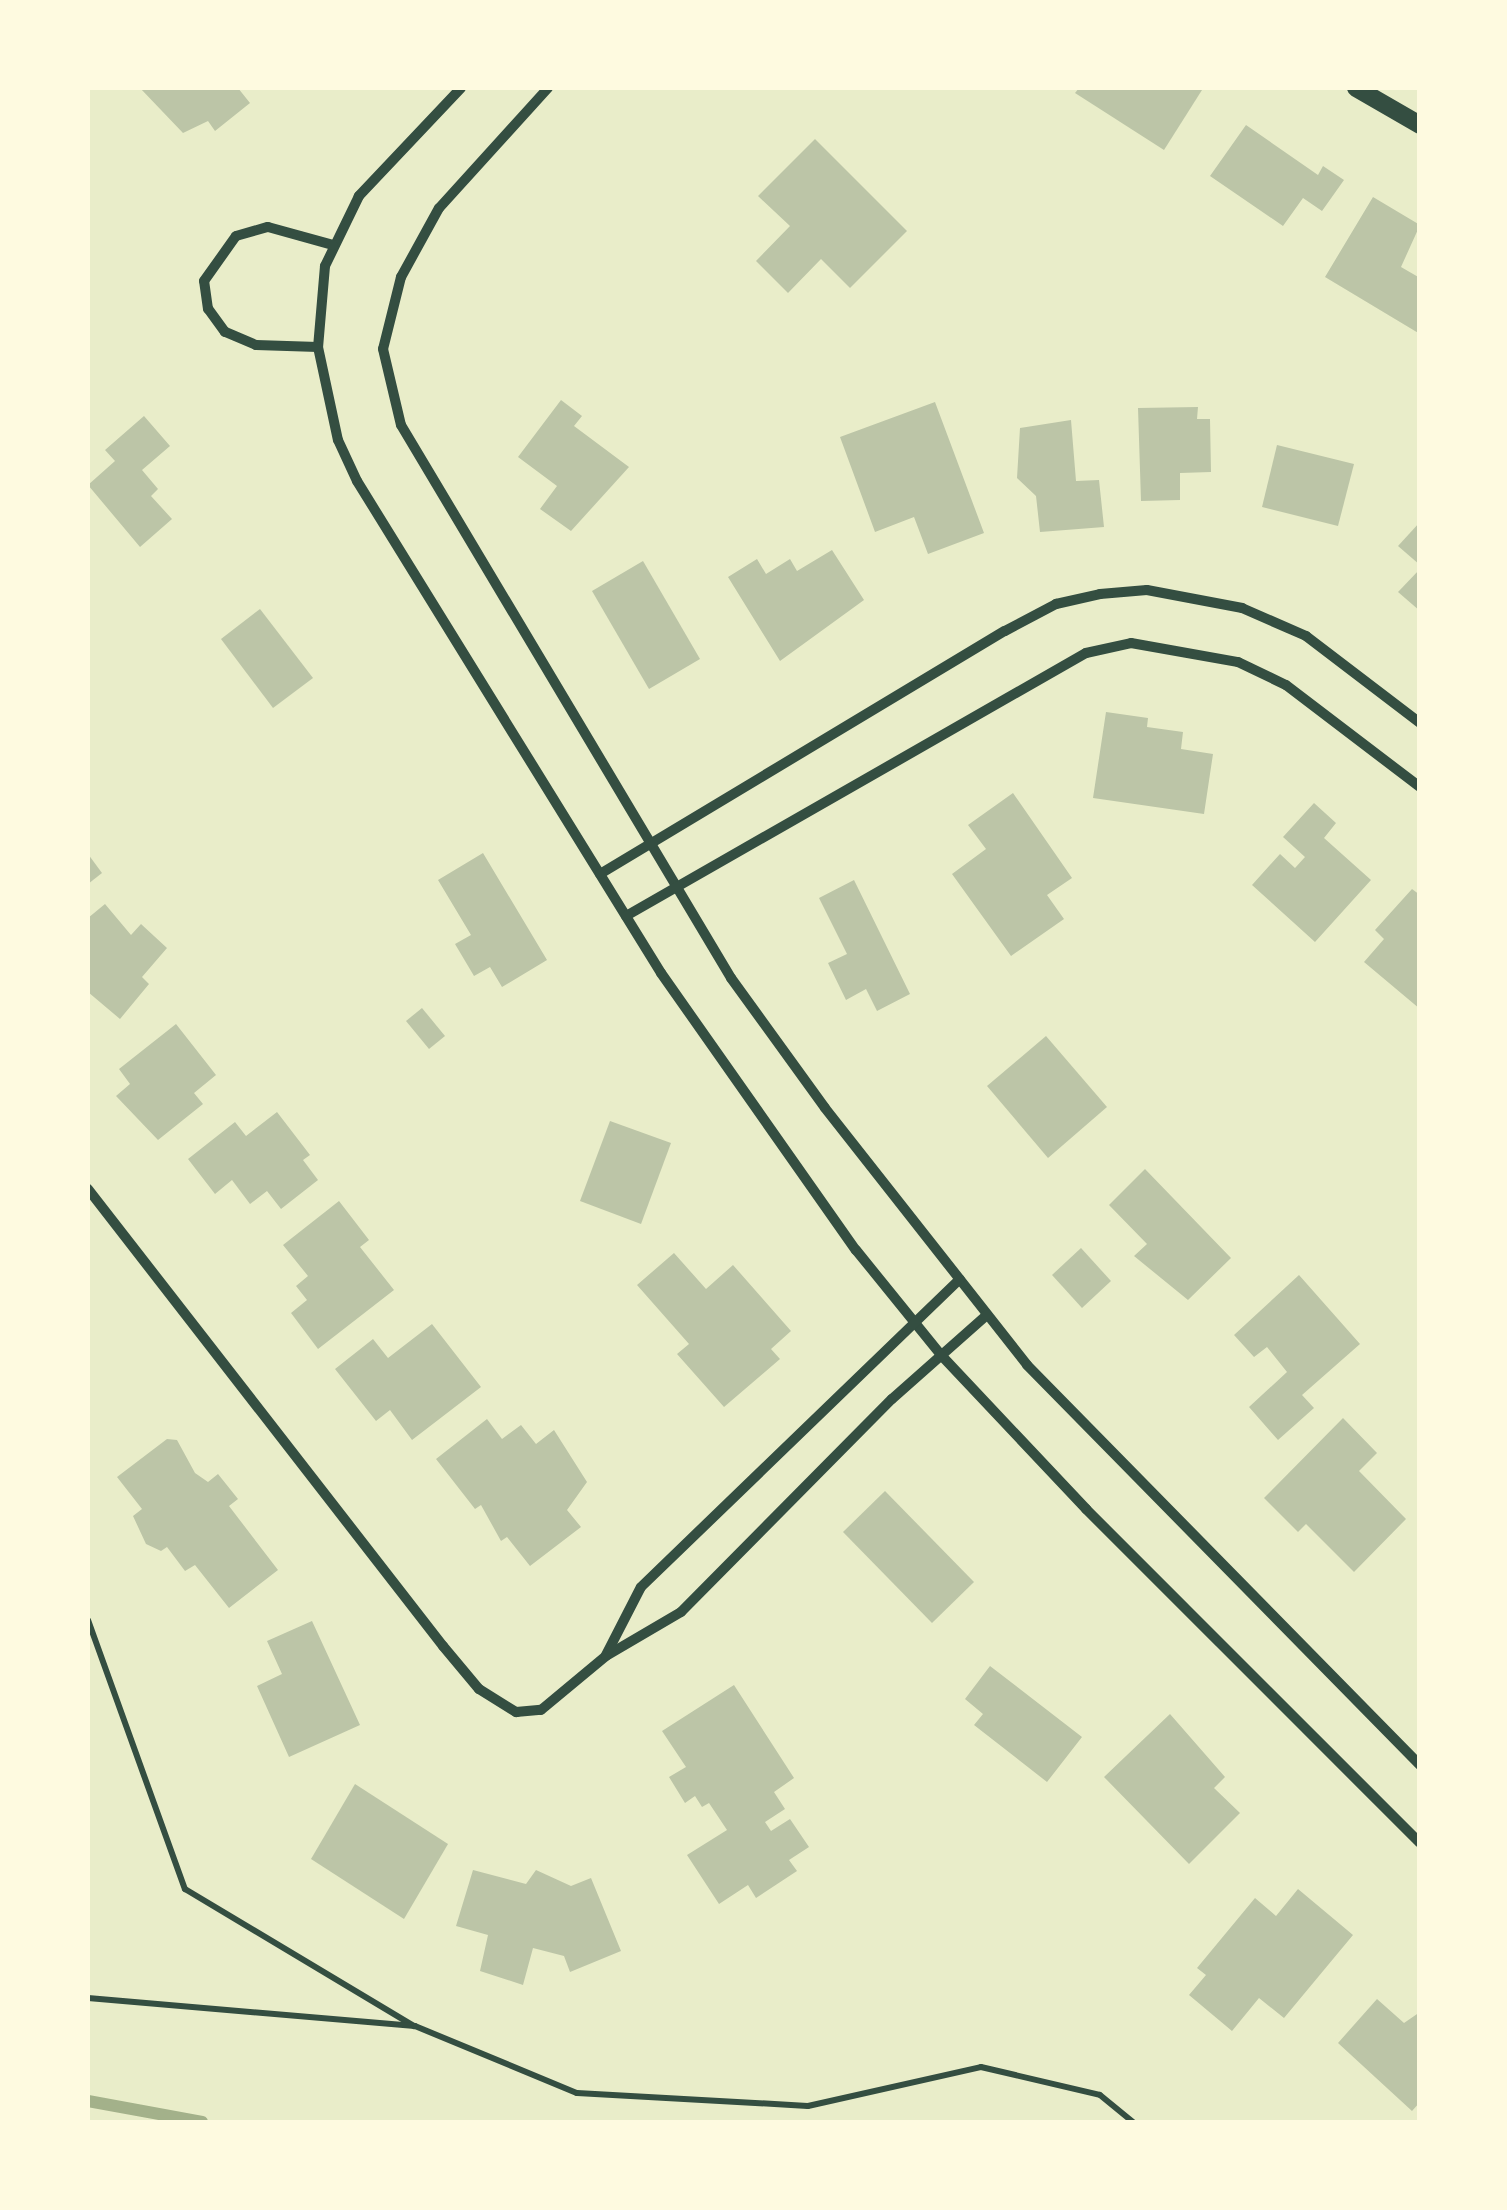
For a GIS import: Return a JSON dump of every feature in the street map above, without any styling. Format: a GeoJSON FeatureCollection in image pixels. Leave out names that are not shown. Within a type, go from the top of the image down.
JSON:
{"type":"FeatureCollection","features":[{"type":"Feature","properties":{"kind":"street"},"geometry":{"type":"LineString","coordinates":[[461,88],[358,196],[333,245],[318,302],[318,347],[338,440],[357,481],[730,1078],[913,1321],[940,1355],[1420,1843]]}},
{"type":"Feature","properties":{"kind":"street"},"geometry":{"type":"LineString","coordinates":[[548,88],[439,208],[401,277],[383,350],[401,425],[676,888],[773,1036],[1027,1366],[1420,1765]]}},
{"type":"Feature","properties":{"kind":"street"},"geometry":{"type":"LineString","coordinates":[[1356,88],[1420,125]]}},
{"type":"Feature","properties":{"kind":"street"},"geometry":{"type":"LineString","coordinates":[[318,347],[256,345],[225,332],[208,308],[204,281],[236,236],[268,228],[333,245]]}},
{"type":"Feature","properties":{"kind":"street"},"geometry":{"type":"LineString","coordinates":[[600,874],[1005,631],[1056,604],[1100,594],[1147,590],[1242,608],[1306,636],[1420,723]]}},
{"type":"Feature","properties":{"kind":"street"},"geometry":{"type":"LineString","coordinates":[[626,916],[1086,652],[1131,644],[1238,662],[1286,686],[1420,787]]}},
{"type":"Feature","properties":{"kind":"street"},"geometry":{"type":"LineString","coordinates":[[88,1188],[479,1689],[516,1712],[540,1710],[606,1656],[681,1612],[940,1355],[988,1315]]}},
{"type":"Feature","properties":{"kind":"street"},"geometry":{"type":"LineString","coordinates":[[606,1656],[640,1587],[960,1280]]}},
{"type":"Feature","properties":{"kind":"path"},"geometry":{"type":"LineString","coordinates":[[88,1620],[184,1888],[415,2026],[577,2093],[808,2106],[981,2067],[1100,2095],[1133,2122]]}},
{"type":"Feature","properties":{"kind":"path"},"geometry":{"type":"LineString","coordinates":[[88,1998],[415,2026]]}},
{"type":"Feature","properties":{"kind":"building"},"geometry":{"type":"Polygon","coordinates":[[[140,88],[238,88],[250,103],[215,131],[208,121],[183,133],[140,88]]]}},
{"type":"Feature","properties":{"kind":"building"},"geometry":{"type":"Polygon","coordinates":[[[1079,88],[1202,90],[1164,150],[1075,93],[1079,88]]]}},
{"type":"Feature","properties":{"kind":"building"},"geometry":{"type":"Polygon","coordinates":[[[1246,125],[1318,175],[1323,166],[1344,180],[1322,211],[1303,198],[1283,226],[1210,176],[1246,125]]]}},
{"type":"Feature","properties":{"kind":"building"},"geometry":{"type":"Polygon","coordinates":[[[815,139],[907,231],[850,288],[821,259],[788,293],[756,261],[790,226],[758,196],[815,139]]]}},
{"type":"Feature","properties":{"kind":"building"},"geometry":{"type":"Polygon","coordinates":[[[1373,197],[1420,225],[1401,267],[1420,278],[1420,334],[1325,277],[1373,197]]]}},
{"type":"Feature","properties":{"kind":"building"},"geometry":{"type":"Polygon","coordinates":[[[561,400],[582,416],[574,426],[629,467],[571,531],[540,509],[557,486],[518,457],[561,400]]]}},
{"type":"Feature","properties":{"kind":"building"},"geometry":{"type":"Polygon","coordinates":[[[935,402],[984,533],[928,554],[914,517],[875,532],[840,437],[935,402]]]}},
{"type":"Feature","properties":{"kind":"building"},"geometry":{"type":"Polygon","coordinates":[[[1198,407],[1197,419],[1210,419],[1211,472],[1180,473],[1180,500],[1141,501],[1138,408],[1198,407]]]}},
{"type":"Feature","properties":{"kind":"building"},"geometry":{"type":"Polygon","coordinates":[[[144,416],[170,446],[142,470],[158,489],[151,496],[172,519],[140,547],[88,485],[115,461],[105,450],[144,416]]]}},
{"type":"Feature","properties":{"kind":"building"},"geometry":{"type":"Polygon","coordinates":[[[1071,420],[1076,481],[1099,480],[1104,527],[1040,532],[1036,496],[1017,478],[1020,428],[1071,420]]]}},
{"type":"Feature","properties":{"kind":"building"},"geometry":{"type":"Polygon","coordinates":[[[1277,445],[1354,464],[1338,526],[1262,507],[1277,445]]]}},
{"type":"Feature","properties":{"kind":"building"},"geometry":{"type":"Polygon","coordinates":[[[1420,522],[1420,565],[1398,546],[1420,522]]]}},
{"type":"Feature","properties":{"kind":"building"},"geometry":{"type":"Polygon","coordinates":[[[832,550],[864,600],[780,661],[728,577],[757,559],[766,574],[790,559],[797,571],[832,550]]]}},
{"type":"Feature","properties":{"kind":"building"},"geometry":{"type":"Polygon","coordinates":[[[643,561],[700,659],[649,689],[592,591],[643,561]]]}},
{"type":"Feature","properties":{"kind":"building"},"geometry":{"type":"Polygon","coordinates":[[[1420,569],[1420,611],[1398,592],[1420,569]]]}},
{"type":"Feature","properties":{"kind":"building"},"geometry":{"type":"Polygon","coordinates":[[[260,609],[313,678],[273,708],[221,639],[260,609]]]}},
{"type":"Feature","properties":{"kind":"building"},"geometry":{"type":"Polygon","coordinates":[[[1106,712],[1148,718],[1147,727],[1183,732],[1181,749],[1213,754],[1204,814],[1093,798],[1106,712]]]}},
{"type":"Feature","properties":{"kind":"building"},"geometry":{"type":"Polygon","coordinates":[[[1013,793],[1072,878],[1047,895],[1064,919],[1011,956],[952,874],[986,849],[968,825],[1013,793]]]}},
{"type":"Feature","properties":{"kind":"building"},"geometry":{"type":"Polygon","coordinates":[[[1314,803],[1336,823],[1324,838],[1371,880],[1315,942],[1252,885],[1280,854],[1295,868],[1305,857],[1283,837],[1314,803]]]}},
{"type":"Feature","properties":{"kind":"building"},"geometry":{"type":"Polygon","coordinates":[[[483,853],[547,960],[502,987],[490,967],[474,976],[455,944],[471,935],[438,880],[483,853]]]}},
{"type":"Feature","properties":{"kind":"building"},"geometry":{"type":"Polygon","coordinates":[[[88,854],[102,873],[88,884],[88,854]]]}},
{"type":"Feature","properties":{"kind":"building"},"geometry":{"type":"Polygon","coordinates":[[[854,880],[910,994],[877,1011],[866,989],[846,1000],[828,963],[847,954],[819,898],[854,880]]]}},
{"type":"Feature","properties":{"kind":"building"},"geometry":{"type":"Polygon","coordinates":[[[1412,889],[1420,895],[1420,1009],[1364,962],[1384,939],[1375,930],[1412,889]]]}},
{"type":"Feature","properties":{"kind":"building"},"geometry":{"type":"Polygon","coordinates":[[[105,904],[131,935],[141,924],[167,948],[142,977],[149,984],[120,1019],[88,992],[88,918],[105,904]]]}},
{"type":"Feature","properties":{"kind":"building"},"geometry":{"type":"Polygon","coordinates":[[[422,1008],[445,1036],[429,1049],[406,1021],[422,1008]]]}},
{"type":"Feature","properties":{"kind":"building"},"geometry":{"type":"Polygon","coordinates":[[[176,1024],[216,1075],[194,1093],[203,1104],[158,1140],[116,1096],[130,1084],[119,1069],[176,1024]]]}},
{"type":"Feature","properties":{"kind":"building"},"geometry":{"type":"Polygon","coordinates":[[[1046,1036],[1107,1107],[1048,1158],[987,1086],[1046,1036]]]}},
{"type":"Feature","properties":{"kind":"building"},"geometry":{"type":"Polygon","coordinates":[[[277,1112],[310,1155],[303,1160],[318,1180],[281,1209],[267,1191],[250,1204],[232,1180],[215,1194],[188,1159],[235,1122],[246,1136],[277,1112]]]}},
{"type":"Feature","properties":{"kind":"building"},"geometry":{"type":"Polygon","coordinates":[[[610,1121],[671,1143],[641,1224],[580,1201],[610,1121]]]}},
{"type":"Feature","properties":{"kind":"building"},"geometry":{"type":"Polygon","coordinates":[[[1145,1169],[1231,1258],[1188,1300],[1134,1256],[1147,1244],[1109,1205],[1145,1169]]]}},
{"type":"Feature","properties":{"kind":"building"},"geometry":{"type":"Polygon","coordinates":[[[339,1201],[369,1240],[360,1247],[394,1290],[318,1349],[291,1313],[307,1300],[296,1286],[308,1276],[283,1245],[339,1201]]]}},
{"type":"Feature","properties":{"kind":"building"},"geometry":{"type":"Polygon","coordinates":[[[1081,1248],[1111,1281],[1082,1308],[1052,1275],[1081,1248]]]}},
{"type":"Feature","properties":{"kind":"building"},"geometry":{"type":"Polygon","coordinates":[[[674,1253],[706,1289],[733,1265],[791,1331],[771,1349],[780,1359],[724,1407],[677,1354],[689,1344],[637,1285],[674,1253]]]}},
{"type":"Feature","properties":{"kind":"building"},"geometry":{"type":"Polygon","coordinates":[[[1299,1275],[1360,1344],[1302,1395],[1314,1408],[1278,1440],[1249,1407],[1287,1372],[1267,1347],[1254,1357],[1234,1335],[1299,1275]]]}},
{"type":"Feature","properties":{"kind":"building"},"geometry":{"type":"Polygon","coordinates":[[[432,1324],[481,1387],[412,1440],[390,1410],[376,1421],[335,1369],[373,1339],[388,1358],[432,1324]]]}},
{"type":"Feature","properties":{"kind":"building"},"geometry":{"type":"Polygon","coordinates":[[[1343,1418],[1377,1453],[1359,1471],[1406,1519],[1354,1572],[1306,1524],[1298,1532],[1264,1498],[1343,1418]]]}},
{"type":"Feature","properties":{"kind":"building"},"geometry":{"type":"Polygon","coordinates":[[[487,1419],[502,1439],[521,1425],[536,1444],[554,1430],[587,1482],[567,1510],[581,1527],[530,1566],[507,1537],[501,1541],[481,1505],[475,1509],[436,1459],[487,1419]]]}},
{"type":"Feature","properties":{"kind":"building"},"geometry":{"type":"Polygon","coordinates":[[[167,1439],[177,1440],[195,1473],[208,1482],[218,1474],[238,1499],[229,1506],[278,1570],[229,1608],[195,1565],[185,1571],[167,1547],[161,1551],[146,1544],[133,1516],[142,1509],[117,1477],[167,1439]]]}},
{"type":"Feature","properties":{"kind":"building"},"geometry":{"type":"Polygon","coordinates":[[[885,1491],[974,1582],[932,1623],[843,1532],[885,1491]]]}},
{"type":"Feature","properties":{"kind":"building"},"geometry":{"type":"Polygon","coordinates":[[[312,1621],[360,1725],[289,1757],[257,1686],[282,1674],[267,1641],[312,1621]]]}},
{"type":"Feature","properties":{"kind":"building"},"geometry":{"type":"Polygon","coordinates":[[[990,1666],[1082,1737],[1047,1782],[974,1725],[983,1714],[965,1699],[990,1666]]]}},
{"type":"Feature","properties":{"kind":"building"},"geometry":{"type":"Polygon","coordinates":[[[734,1685],[794,1778],[774,1792],[785,1809],[765,1822],[771,1831],[790,1819],[809,1847],[789,1860],[797,1871],[756,1898],[748,1885],[719,1904],[687,1855],[727,1830],[709,1803],[702,1807],[695,1796],[685,1803],[669,1777],[686,1767],[662,1731],[734,1685]]]}},
{"type":"Feature","properties":{"kind":"building"},"geometry":{"type":"Polygon","coordinates":[[[1170,1714],[1225,1777],[1214,1788],[1240,1813],[1189,1864],[1104,1777],[1170,1714]]]}},
{"type":"Feature","properties":{"kind":"building"},"geometry":{"type":"Polygon","coordinates":[[[355,1784],[448,1844],[404,1919],[311,1859],[355,1784]]]}},
{"type":"Feature","properties":{"kind":"building"},"geometry":{"type":"Polygon","coordinates":[[[473,1870],[526,1884],[536,1870],[571,1886],[591,1878],[621,1951],[570,1972],[564,1956],[533,1948],[523,1985],[480,1971],[488,1935],[456,1926],[473,1870]]]}},
{"type":"Feature","properties":{"kind":"building"},"geometry":{"type":"Polygon","coordinates":[[[1298,1889],[1353,1935],[1284,2018],[1259,1998],[1232,2031],[1189,1995],[1206,1975],[1197,1968],[1255,1898],[1276,1916],[1298,1889]]]}},
{"type":"Feature","properties":{"kind":"building"},"geometry":{"type":"Polygon","coordinates":[[[1377,1999],[1404,2023],[1420,2012],[1420,2102],[1412,2111],[1338,2043],[1377,1999]]]}},
{"type":"Feature","properties":{"kind":"waterway"},"geometry":{"type":"LineString","coordinates":[[88,2101],[202,2122]]}}]}
